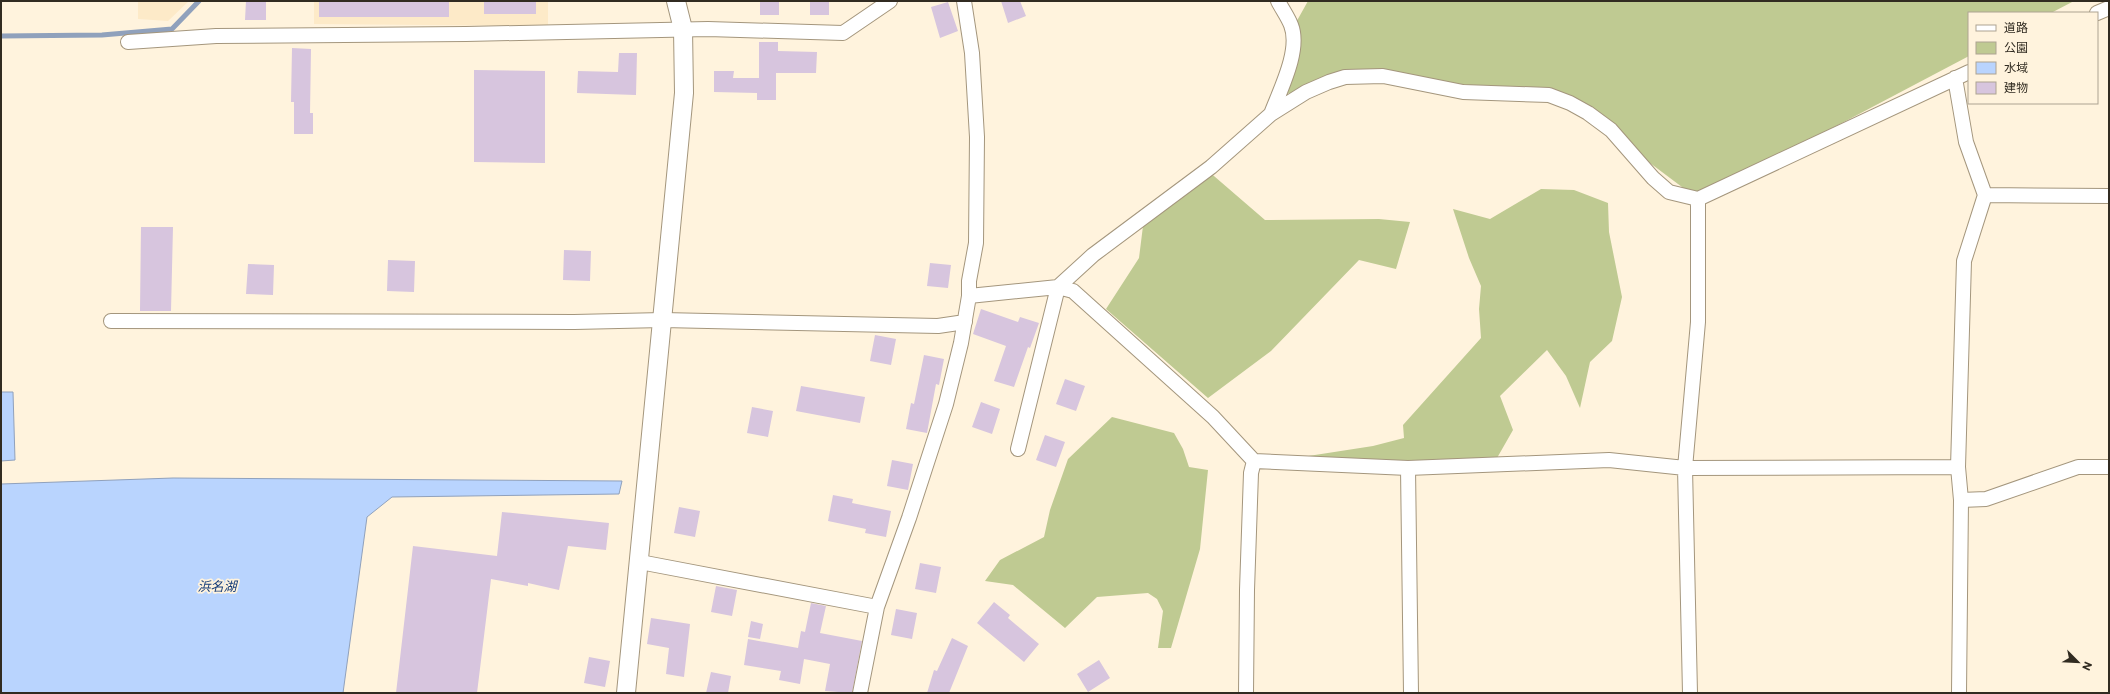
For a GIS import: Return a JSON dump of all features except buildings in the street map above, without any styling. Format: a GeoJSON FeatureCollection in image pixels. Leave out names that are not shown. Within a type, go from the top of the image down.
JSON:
{"type":"FeatureCollection","features":[{"type":"Feature","properties":{"kind":"street"},"geometry":{"type":"LineString","coordinates":[[626,693],[640,562],[684,93],[683,29],[676,1]]}},
{"type":"Feature","properties":{"kind":"street"},"geometry":{"type":"LineString","coordinates":[[128,42],[216,36],[466,34],[683,29],[843,33],[890,1]]}},
{"type":"Feature","properties":{"kind":"street"},"geometry":{"type":"LineString","coordinates":[[860,693],[877,607],[909,518],[946,404],[965,322],[969,296],[969,281],[976,243],[977,137],[972,53],[964,1]]}},
{"type":"Feature","properties":{"kind":"street"},"geometry":{"type":"LineString","coordinates":[[1271,114],[1292,57],[1293,42],[1292,26],[1278,1]]}},
{"type":"Feature","properties":{"kind":"street"},"geometry":{"type":"LineString","coordinates":[[2098,13],[2109,8]]}},
{"type":"Feature","properties":{"kind":"street"},"geometry":{"type":"LineString","coordinates":[[1018,449],[1058,287],[1092,255],[1211,167],[1271,114],[1306,92],[1345,77],[1397,78],[1462,92],[1549,95],[1576,106],[1611,130],[1653,178],[1669,192],[1698,199],[1968,72]]}},
{"type":"Feature","properties":{"kind":"street"},"geometry":{"type":"LineString","coordinates":[[1955,78],[1966,142],[1985,195],[1964,262],[1958,467],[1961,500],[1959,693]]}},
{"type":"Feature","properties":{"kind":"street"},"geometry":{"type":"LineString","coordinates":[[1985,195],[2109,196]]}},
{"type":"Feature","properties":{"kind":"street"},"geometry":{"type":"LineString","coordinates":[[1690,693],[1685,468],[1698,322],[1698,199]]}},
{"type":"Feature","properties":{"kind":"street"},"geometry":{"type":"LineString","coordinates":[[969,296],[1058,287],[1073,290],[1213,417],[1254,461],[1408,468],[1609,460],[1685,468],[1958,467]]}},
{"type":"Feature","properties":{"kind":"street"},"geometry":{"type":"LineString","coordinates":[[111,321],[574,322],[662,320],[938,326],[965,322]]}},
{"type":"Feature","properties":{"kind":"street"},"geometry":{"type":"LineString","coordinates":[[1246,693],[1250,473],[1254,461]]}},
{"type":"Feature","properties":{"kind":"street"},"geometry":{"type":"LineString","coordinates":[[1961,500],[1986,500],[2078,467],[2109,467]]}},
{"type":"Feature","properties":{"kind":"street"},"geometry":{"type":"LineString","coordinates":[[1408,468],[1411,693]]}},
{"type":"Feature","properties":{"kind":"street"},"geometry":{"type":"LineString","coordinates":[[640,562],[877,607]]}},
{"type":"Feature","properties":{"kind":"shaded area"},"geometry":{"type":"Polygon","coordinates":[[[138,1],[189,1],[168,21],[138,19],[138,1]]]}},
{"type":"Feature","properties":{"kind":"shaded area"},"geometry":{"type":"Polygon","coordinates":[[[314,1],[548,1],[548,26],[314,24],[314,1]]]}},
{"type":"Feature","properties":{"kind":"green space"},"geometry":{"type":"Polygon","coordinates":[[[1308,1],[2074,1],[2053,12],[1968,12],[1968,57],[1698,199],[1570,103],[1357,77],[1278,96],[1294,26],[1308,1]]]}},
{"type":"Feature","properties":{"kind":"green space"},"geometry":{"type":"Polygon","coordinates":[[[1207,170],[1265,220],[1379,219],[1410,222],[1396,269],[1359,260],[1271,351],[1208,398],[1106,309],[1139,258],[1143,226],[1207,170]]]}},
{"type":"Feature","properties":{"kind":"green space"},"geometry":{"type":"Polygon","coordinates":[[[1541,189],[1574,190],[1608,203],[1609,232],[1622,297],[1612,341],[1590,362],[1580,408],[1566,376],[1547,350],[1500,396],[1513,430],[1493,465],[1289,459],[1373,446],[1404,438],[1403,425],[1481,338],[1479,309],[1481,286],[1469,258],[1453,209],[1490,219],[1541,189]]]}},
{"type":"Feature","properties":{"kind":"green space"},"geometry":{"type":"Polygon","coordinates":[[[1112,417],[1174,433],[1183,449],[1189,467],[1208,470],[1200,549],[1171,648],[1158,648],[1163,611],[1157,599],[1148,593],[1097,597],[1065,628],[1013,585],[985,581],[1000,560],[1044,537],[1050,510],[1068,459],[1112,417]]]}},
{"type":"Feature","properties":{"kind":"water"},"geometry":{"type":"Polygon","coordinates":[[[1,392],[13,392],[15,460],[1,461],[1,392]]]}},
{"type":"Feature","properties":{"kind":"water","name":"浜名湖"},"geometry":{"type":"Polygon","coordinates":[[[173,478],[622,481],[619,494],[392,497],[367,517],[343,693],[1,693],[1,484],[173,478]]]}},
{"type":"Feature","properties":{"kind":"waterway"},"geometry":{"type":"LineString","coordinates":[[1,36],[102,35],[172,29],[199,1]]}}]}
